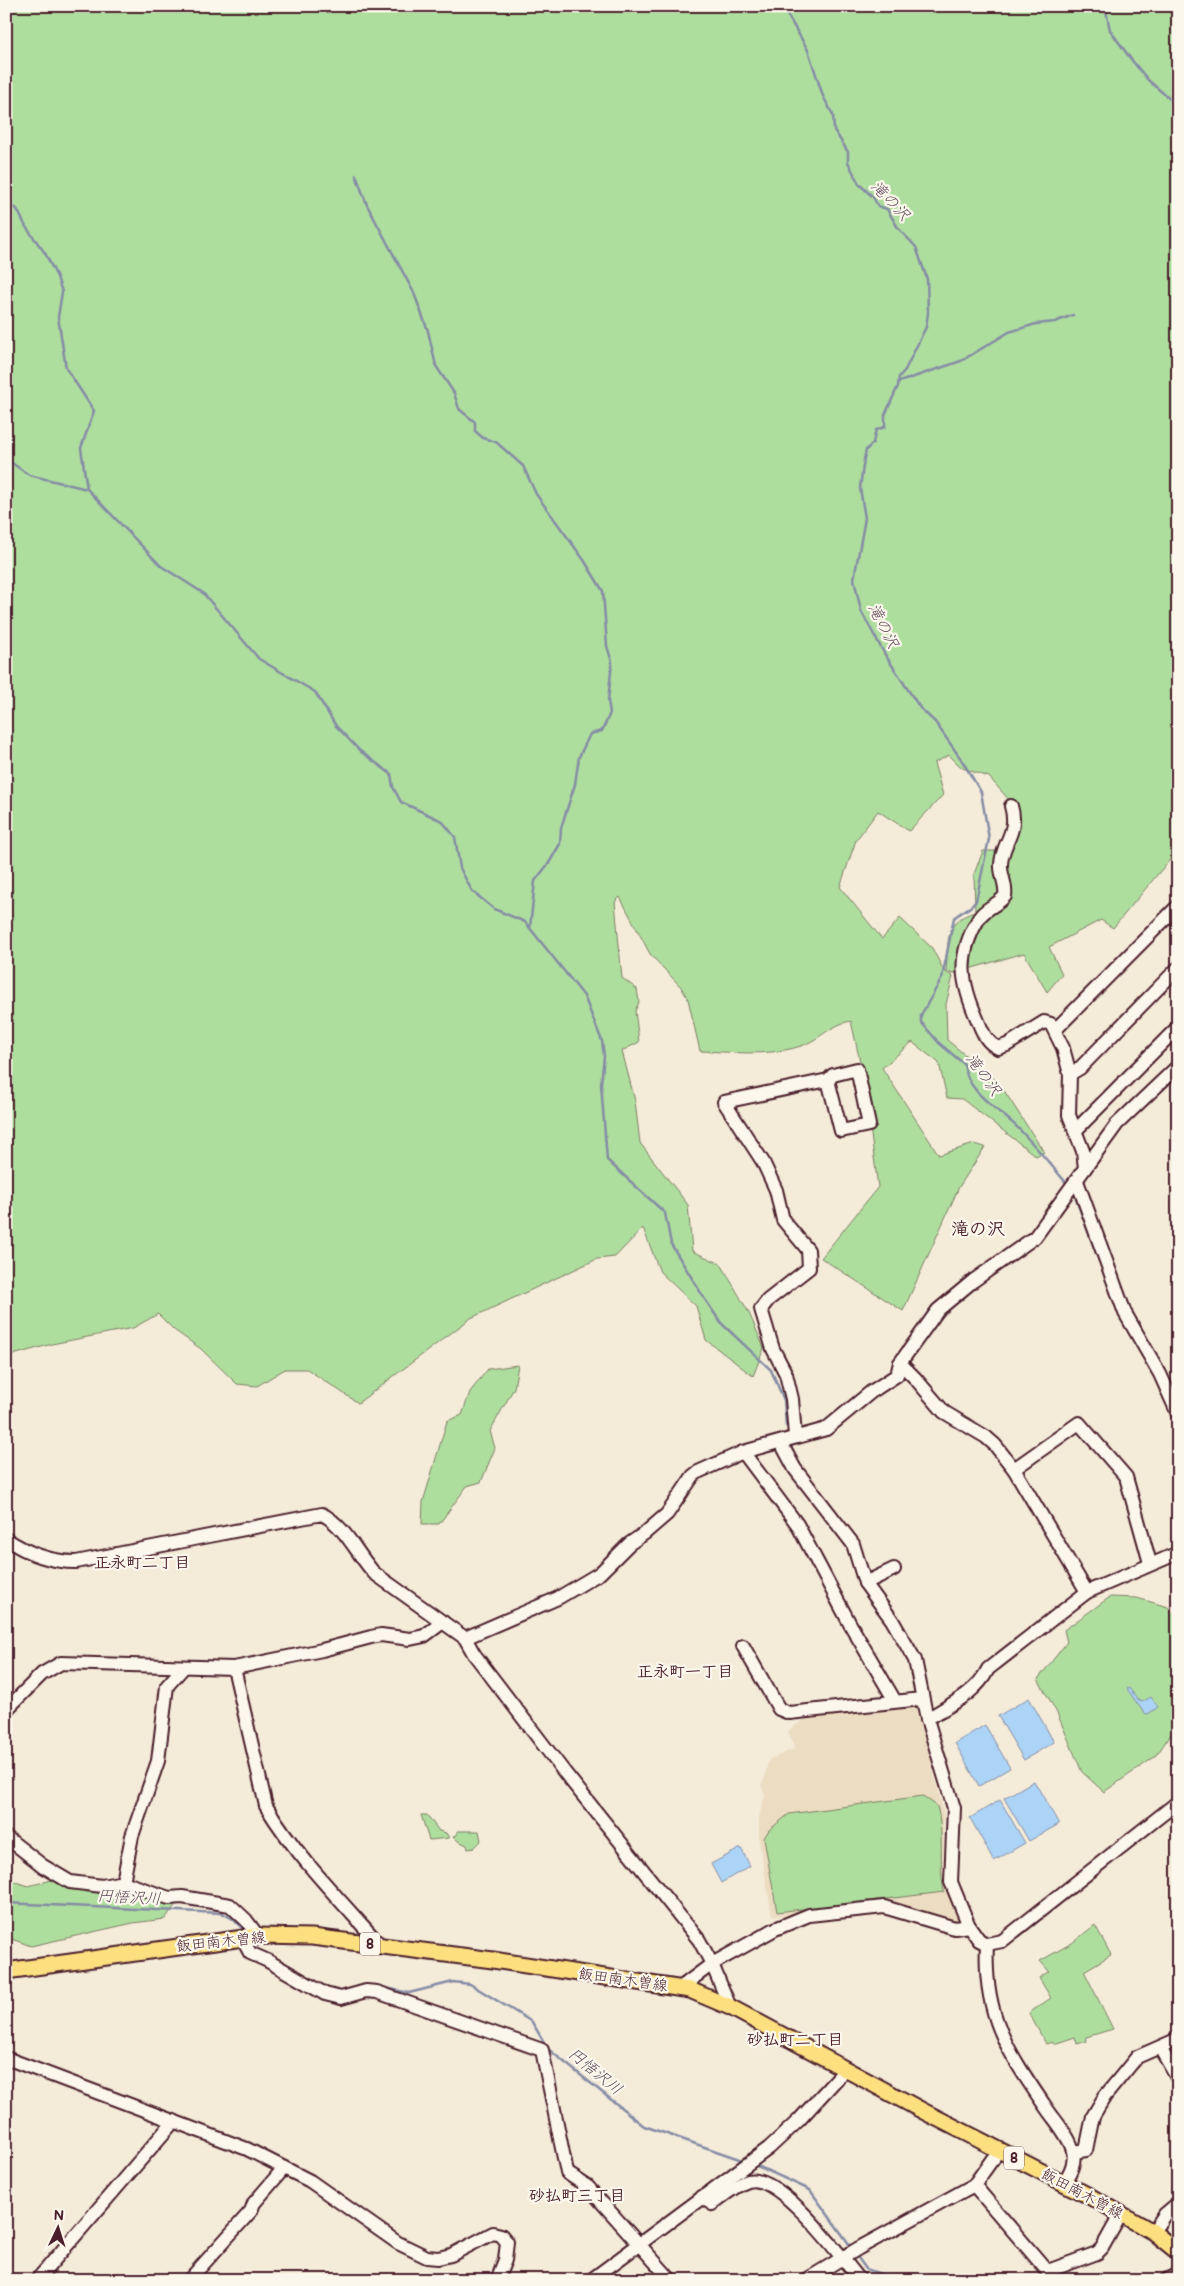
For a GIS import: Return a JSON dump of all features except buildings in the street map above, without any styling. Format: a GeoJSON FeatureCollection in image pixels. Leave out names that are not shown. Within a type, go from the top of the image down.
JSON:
{"type":"FeatureCollection","features":[{"type":"Feature","properties":{"kind":"main road","name":"飯田南木曽線"},"geometry":{"type":"LineString","coordinates":[[6,1971],[258,1936],[312,1937],[680,1988],[730,2007],[846,2070],[1064,2183],[1153,2232],[1178,2252]]}},
{"type":"Feature","properties":{"kind":"street"},"geometry":{"type":"LineString","coordinates":[[1011,806],[1014,827],[1001,864],[1005,896],[983,912],[976,923],[964,960],[964,988],[987,1040],[998,1048],[1007,1045],[1044,1022],[1051,1024],[1055,1030],[1070,1074],[1069,1115],[1083,1151],[1084,1168]]}},
{"type":"Feature","properties":{"kind":"street"},"geometry":{"type":"LineString","coordinates":[[1055,1030],[1178,906]]}},
{"type":"Feature","properties":{"kind":"street"},"geometry":{"type":"LineString","coordinates":[[1070,1074],[1080,1068],[1178,968]]}},
{"type":"Feature","properties":{"kind":"street"},"geometry":{"type":"LineString","coordinates":[[1075,1131],[1178,1027]]}},
{"type":"Feature","properties":{"kind":"street"},"geometry":{"type":"LineString","coordinates":[[465,1638],[558,1598],[600,1573],[629,1544],[667,1514],[693,1476],[720,1461],[744,1452],[781,1443],[795,1436],[826,1429],[871,1392],[897,1375],[900,1363],[938,1310],[973,1281],[1035,1237],[1117,1124],[1178,1066]]}},
{"type":"Feature","properties":{"kind":"street"},"geometry":{"type":"LineString","coordinates":[[795,1436],[792,1399],[786,1374],[773,1348],[761,1309],[768,1300],[809,1268],[808,1250],[783,1220],[776,1190],[763,1162],[724,1102],[828,1080],[833,1075],[857,1069],[869,1125],[841,1131],[828,1080]]}},
{"type":"Feature","properties":{"kind":"street"},"geometry":{"type":"LineString","coordinates":[[1077,1181],[1125,1313],[1160,1374],[1178,1414]]}},
{"type":"Feature","properties":{"kind":"street"},"geometry":{"type":"LineString","coordinates":[[900,1363],[944,1412],[986,1437],[995,1445],[1014,1469],[1087,1592]]}},
{"type":"Feature","properties":{"kind":"street"},"geometry":{"type":"LineString","coordinates":[[1014,1469],[1079,1423],[1126,1477],[1150,1563]]}},
{"type":"Feature","properties":{"kind":"street"},"geometry":{"type":"LineString","coordinates":[[781,1443],[795,1469],[853,1544],[866,1583],[892,1620],[915,1660],[927,1719],[954,1808],[951,1882],[969,1926],[979,1940],[987,1944],[1002,1941],[1178,1802]]}},
{"type":"Feature","properties":{"kind":"street"},"geometry":{"type":"LineString","coordinates":[[744,1452],[797,1524],[850,1624],[895,1701]]}},
{"type":"Feature","properties":{"kind":"street"},"geometry":{"type":"LineString","coordinates":[[6,1539],[35,1554],[60,1562],[76,1562],[322,1514],[334,1520],[374,1573],[465,1638],[474,1654],[565,1773],[699,1940],[712,1964],[730,2007]]}},
{"type":"Feature","properties":{"kind":"street"},"geometry":{"type":"LineString","coordinates":[[927,1719],[972,1691],[983,1680],[988,1669],[1003,1656],[1087,1592],[1178,1552]]}},
{"type":"Feature","properties":{"kind":"street"},"geometry":{"type":"LineString","coordinates":[[866,1583],[894,1569]]}},
{"type":"Feature","properties":{"kind":"street"},"geometry":{"type":"LineString","coordinates":[[6,1710],[42,1674],[61,1663],[234,1668],[322,1650],[381,1635],[410,1639],[424,1636],[443,1622]]}},
{"type":"Feature","properties":{"kind":"street"},"geometry":{"type":"LineString","coordinates":[[743,1646],[779,1709],[790,1714],[922,1699]]}},
{"type":"Feature","properties":{"kind":"street"},"geometry":{"type":"LineString","coordinates":[[123,1882],[132,1836],[158,1761],[167,1686],[183,1668]]}},
{"type":"Feature","properties":{"kind":"street"},"geometry":{"type":"LineString","coordinates":[[234,1668],[266,1806],[299,1851],[381,1946]]}},
{"type":"Feature","properties":{"kind":"street"},"geometry":{"type":"LineString","coordinates":[[6,1837],[44,1866],[70,1882],[102,1886],[123,1882],[169,1898],[182,1897],[230,1905],[246,1920],[258,1936]]}},
{"type":"Feature","properties":{"kind":"street"},"geometry":{"type":"LineString","coordinates":[[680,1988],[712,1964],[775,1929],[809,1915],[884,1907],[955,1928],[969,1926]]}},
{"type":"Feature","properties":{"kind":"street"},"geometry":{"type":"LineString","coordinates":[[242,1938],[250,1953],[268,1961],[326,1994],[341,1998],[366,1991],[377,1992],[542,2050],[567,2174],[588,2186],[671,2280]]}},
{"type":"Feature","properties":{"kind":"street"},"geometry":{"type":"LineString","coordinates":[[987,1944],[988,1995],[1000,2033],[1022,2073],[1068,2139],[1074,2152],[1073,2165],[1064,2183]]}},
{"type":"Feature","properties":{"kind":"street"},"geometry":{"type":"LineString","coordinates":[[1074,2152],[1086,2150],[1093,2116],[1105,2096],[1137,2057],[1178,2039]]}},
{"type":"Feature","properties":{"kind":"street"},"geometry":{"type":"LineString","coordinates":[[1160,2048],[1178,2079]]}},
{"type":"Feature","properties":{"kind":"street"},"geometry":{"type":"LineString","coordinates":[[6,2058],[247,2149],[310,2181],[398,2243],[427,2257],[438,2258],[451,2255],[470,2247],[484,2236],[493,2233],[501,2234],[507,2242],[505,2260],[497,2280]]}},
{"type":"Feature","properties":{"kind":"street"},"geometry":{"type":"LineString","coordinates":[[591,2280],[752,2160],[799,2120],[846,2070]]}},
{"type":"Feature","properties":{"kind":"street"},"geometry":{"type":"LineString","coordinates":[[37,2280],[174,2121]]}},
{"type":"Feature","properties":{"kind":"street"},"geometry":{"type":"LineString","coordinates":[[806,2280],[974,2185],[999,2150]]}},
{"type":"Feature","properties":{"kind":"street"},"geometry":{"type":"LineString","coordinates":[[189,2280],[251,2211],[254,2203],[284,2168]]}},
{"type":"Feature","properties":{"kind":"street"},"geometry":{"type":"LineString","coordinates":[[702,2197],[712,2204],[748,2181],[768,2183],[851,2253],[860,2280]]}},
{"type":"Feature","properties":{"kind":"street"},"geometry":{"type":"LineString","coordinates":[[974,2185],[1052,2276],[1097,2253],[1102,2248],[1122,2214]]}},
{"type":"Feature","properties":{"kind":"street"},"geometry":{"type":"LineString","coordinates":[[1153,2232],[1165,2214],[1178,2203]]}},
{"type":"Feature","properties":{"kind":"street"},"geometry":{"type":"LineString","coordinates":[[1166,2280],[1178,2274]]}},
{"type":"Feature","properties":{"kind":"shaded area"},"geometry":{"type":"Polygon","coordinates":[[[916,1705],[944,1813],[943,1877],[958,1917],[955,1924],[888,1901],[781,1916],[772,1915],[759,1841],[759,1817],[765,1795],[761,1785],[770,1759],[795,1749],[788,1731],[812,1714],[916,1705]]]}},
{"type":"Feature","properties":{"kind":"green space"},"geometry":{"type":"Polygon","coordinates":[[[6,6],[1178,6],[1178,853],[1172,857],[1113,928],[1101,920],[1049,947],[1062,974],[1047,992],[1024,953],[969,969],[959,974],[946,971],[948,942],[953,927],[957,921],[975,912],[974,874],[983,851],[1011,851],[1018,830],[1016,808],[989,777],[962,768],[949,755],[934,763],[943,795],[909,831],[878,811],[856,840],[840,887],[882,939],[900,918],[932,948],[944,971],[953,976],[946,1004],[947,1040],[999,1083],[1044,1152],[1036,1156],[962,1099],[947,1098],[939,1063],[912,1042],[882,1068],[939,1155],[974,1144],[985,1147],[959,1187],[903,1311],[821,1258],[878,1187],[863,1075],[851,1021],[832,1028],[804,1045],[791,1049],[752,1053],[700,1051],[688,999],[681,987],[650,954],[620,897],[615,902],[622,978],[637,989],[639,1002],[635,1011],[639,1042],[622,1051],[635,1101],[640,1143],[688,1205],[692,1251],[721,1264],[749,1313],[764,1348],[753,1376],[706,1340],[696,1306],[660,1272],[643,1228],[615,1257],[597,1259],[471,1318],[358,1403],[307,1369],[285,1369],[257,1386],[237,1384],[201,1349],[174,1330],[158,1314],[133,1328],[52,1344],[6,1357],[6,6]]]}},
{"type":"Feature","properties":{"kind":"green space"},"geometry":{"type":"Polygon","coordinates":[[[518,1365],[514,1388],[490,1431],[495,1448],[481,1482],[467,1486],[439,1524],[422,1524],[423,1502],[447,1421],[462,1415],[470,1392],[488,1369],[518,1365]]]}},
{"type":"Feature","properties":{"kind":"green space"},"geometry":{"type":"Polygon","coordinates":[[[1110,1597],[1137,1598],[1168,1607],[1178,1619],[1178,1730],[1171,1734],[1156,1756],[1104,1792],[1082,1772],[1057,1713],[1038,1679],[1067,1642],[1064,1630],[1110,1597]]]}},
{"type":"Feature","properties":{"kind":"green space"},"geometry":{"type":"Polygon","coordinates":[[[923,1796],[937,1806],[941,1827],[944,1892],[777,1912],[764,1838],[769,1830],[789,1814],[923,1796]]]}},
{"type":"Feature","properties":{"kind":"green space"},"geometry":{"type":"Polygon","coordinates":[[[421,1815],[427,1815],[439,1831],[446,1833],[449,1838],[429,1840],[421,1815]]]}},
{"type":"Feature","properties":{"kind":"green space"},"geometry":{"type":"Polygon","coordinates":[[[457,1831],[479,1831],[481,1841],[474,1848],[468,1849],[467,1845],[458,1841],[453,1836],[457,1835],[457,1831]]]}},
{"type":"Feature","properties":{"kind":"green space"},"geometry":{"type":"Polygon","coordinates":[[[6,1879],[28,1886],[52,1880],[78,1886],[113,1888],[176,1904],[165,1919],[133,1923],[31,1946],[6,1937],[6,1879]]]}},
{"type":"Feature","properties":{"kind":"green space"},"geometry":{"type":"Polygon","coordinates":[[[1095,1925],[1111,1955],[1084,1971],[1113,2029],[1086,2037],[1087,2041],[1077,2044],[1075,2037],[1054,2044],[1052,2042],[1046,2044],[1029,2013],[1051,1998],[1039,1978],[1049,1971],[1040,1961],[1072,1943],[1095,1925]]]}},
{"type":"Feature","properties":{"kind":"water"},"geometry":{"type":"Polygon","coordinates":[[[1129,1688],[1139,1701],[1142,1702],[1151,1697],[1158,1707],[1148,1714],[1144,1713],[1127,1689],[1129,1688]]]}},
{"type":"Feature","properties":{"kind":"water"},"geometry":{"type":"Polygon","coordinates":[[[1029,1698],[1054,1742],[1024,1760],[998,1716],[1029,1698]]]}},
{"type":"Feature","properties":{"kind":"water"},"geometry":{"type":"Polygon","coordinates":[[[985,1725],[1010,1768],[979,1786],[955,1743],[985,1725]]]}},
{"type":"Feature","properties":{"kind":"water"},"geometry":{"type":"Polygon","coordinates":[[[1034,1781],[1059,1824],[1029,1841],[1004,1798],[1034,1781]]]}},
{"type":"Feature","properties":{"kind":"water"},"geometry":{"type":"Polygon","coordinates":[[[1000,1800],[1025,1843],[994,1861],[970,1818],[1000,1800]]]}},
{"type":"Feature","properties":{"kind":"water"},"geometry":{"type":"Polygon","coordinates":[[[741,1848],[750,1866],[721,1883],[711,1864],[741,1848]]]}},
{"type":"Feature","properties":{"kind":"waterway","name":"滝の沢"},"geometry":{"type":"LineString","coordinates":[[782,6],[808,50],[823,96],[833,115],[834,130],[848,152],[848,162],[859,184],[873,197],[878,206],[887,209],[898,228],[916,247],[927,279],[928,313],[926,327],[905,370],[899,377],[898,386],[885,415],[885,427],[876,430],[873,443],[866,450],[860,488],[865,518],[854,579],[861,611],[884,653],[920,708],[935,722],[961,759],[981,792],[989,839],[976,901],[954,918],[942,978],[921,1015],[921,1022],[939,1043],[964,1064],[966,1075],[978,1093],[1020,1130],[1068,1185]]}},
{"type":"Feature","properties":{"kind":"waterway"},"geometry":{"type":"LineString","coordinates":[[1105,6],[1110,30],[1130,58],[1148,80],[1178,106]]}},
{"type":"Feature","properties":{"kind":"waterway"},"geometry":{"type":"LineString","coordinates":[[356,175],[367,205],[414,293],[428,331],[436,366],[454,393],[459,409],[475,422],[475,431],[483,438],[496,442],[523,466],[536,494],[584,560],[603,591],[607,646],[612,662],[608,701],[610,713],[602,731],[590,734],[579,757],[575,784],[561,828],[560,844],[549,863],[535,881],[530,928]]}},
{"type":"Feature","properties":{"kind":"waterway"},"geometry":{"type":"LineString","coordinates":[[6,204],[17,209],[26,227],[45,253],[62,292],[58,317],[66,368],[94,411],[81,448],[87,489],[161,566],[203,593],[259,659],[315,692],[336,726],[360,751],[391,774],[393,787],[401,802],[442,821],[455,837],[460,868],[472,891],[494,909],[525,922],[584,996],[602,1041],[604,1056],[601,1084],[607,1160],[665,1213],[671,1244],[704,1298],[721,1323],[771,1370],[784,1400],[786,1426]]}},
{"type":"Feature","properties":{"kind":"waterway"},"geometry":{"type":"LineString","coordinates":[[899,382],[961,361],[1009,332],[1036,324],[1055,322],[1073,315]]}},
{"type":"Feature","properties":{"kind":"waterway"},"geometry":{"type":"LineString","coordinates":[[6,459],[29,475],[87,489]]}},
{"type":"Feature","properties":{"kind":"waterway","name":"滝の沢"},"geometry":{"type":"LineString","coordinates":[[1076,1199],[1099,1261]]}},
{"type":"Feature","properties":{"kind":"waterway","name":"滝の沢"},"geometry":{"type":"LineString","coordinates":[[1172,1414],[1178,1429]]}},
{"type":"Feature","properties":{"kind":"waterway"},"geometry":{"type":"LineString","coordinates":[[790,1444],[795,1457]]}},
{"type":"Feature","properties":{"kind":"waterway","name":"円悟沢川"},"geometry":{"type":"LineString","coordinates":[[6,1903],[222,1913],[233,1919],[244,1930]]}},
{"type":"Feature","properties":{"kind":"waterway","name":"円悟沢川"},"geometry":{"type":"LineString","coordinates":[[377,1986],[409,1993],[453,1982],[470,1984],[532,2022],[548,2049],[644,2126],[745,2161]]}},
{"type":"Feature","properties":{"kind":"waterway","name":"円悟沢川"},"geometry":{"type":"LineString","coordinates":[[755,2165],[810,2190],[852,2248]]}},
{"type":"Feature","properties":{"kind":"waterway","name":"円悟沢川"},"geometry":{"type":"LineString","coordinates":[[856,2255],[866,2269],[898,2280]]}},
{"type":"Feature","properties":{"kind":"district","name":"滝の沢"},"geometry":{"type":"Point","coordinates":[978,1229]}},
{"type":"Feature","properties":{"kind":"district","name":"正永町二丁目"},"geometry":{"type":"Point","coordinates":[142,1563]}},
{"type":"Feature","properties":{"kind":"district","name":"正永町一丁目"},"geometry":{"type":"Point","coordinates":[685,1672]}},
{"type":"Feature","properties":{"kind":"district","name":"砂払町二丁目"},"geometry":{"type":"Point","coordinates":[795,2040]}},
{"type":"Feature","properties":{"kind":"district","name":"砂払町三丁目"},"geometry":{"type":"Point","coordinates":[577,2196]}}]}
